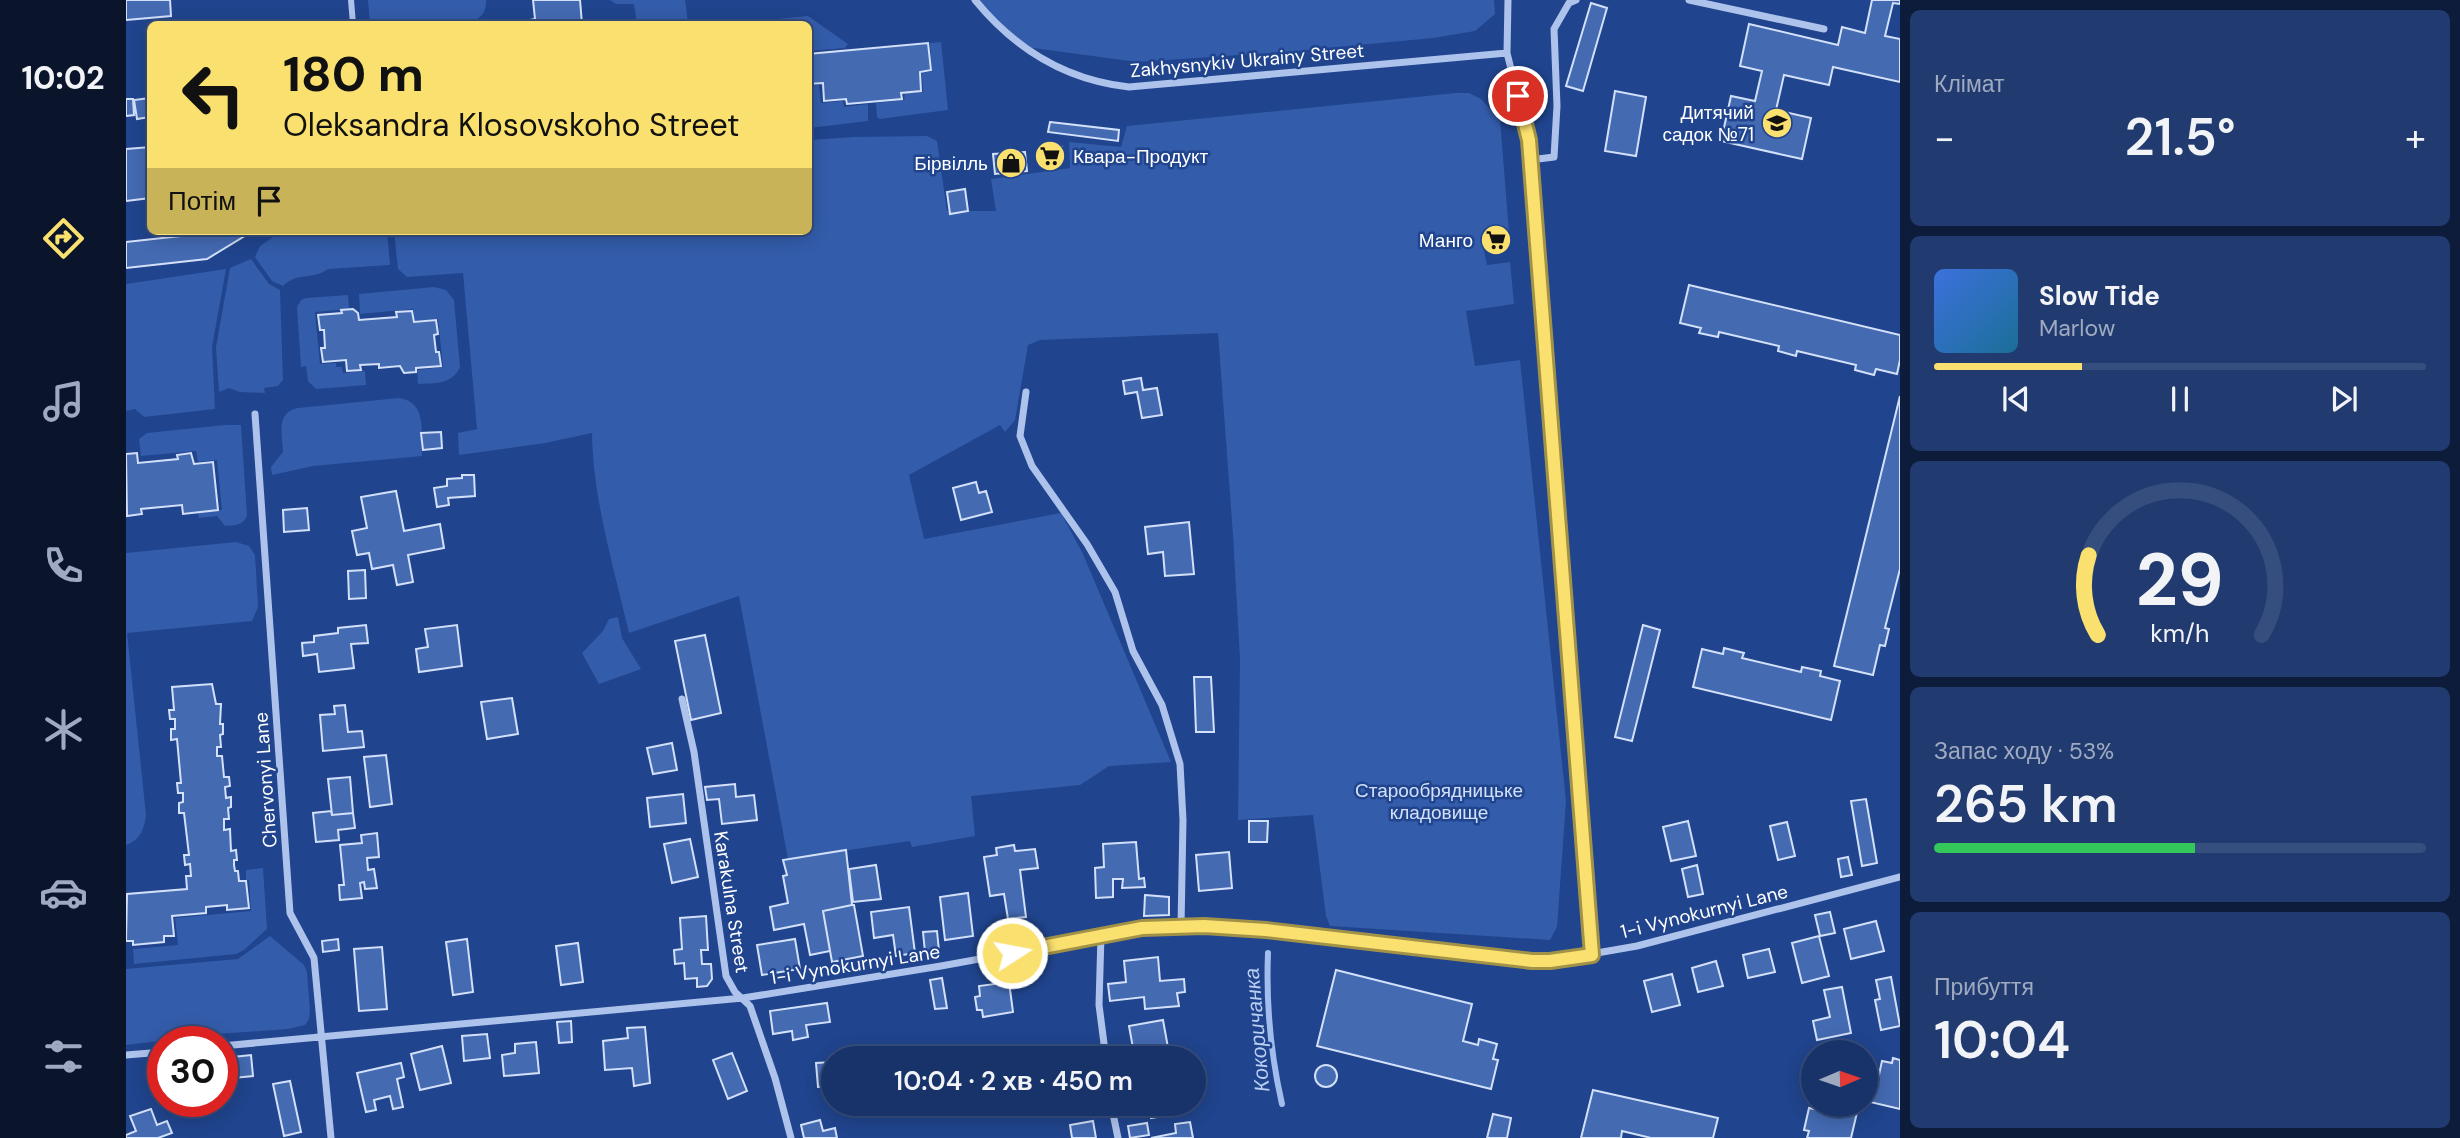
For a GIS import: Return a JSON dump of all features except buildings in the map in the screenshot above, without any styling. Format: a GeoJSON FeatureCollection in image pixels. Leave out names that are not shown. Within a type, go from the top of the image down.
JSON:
{"type":"FeatureCollection","features":[{"type":"Feature","properties":{"kind":"street"},"geometry":{"type":"LineString","coordinates":[[351,0],[353,21]]}},
{"type":"Feature","properties":{"kind":"street","name":"Zakhysnykiv Ukrainy Street"},"geometry":{"type":"LineString","coordinates":[[975,0],[995,25],[1046,61],[1074,75],[1104,84],[1151,86],[1507,53]]}},
{"type":"Feature","properties":{"kind":"street"},"geometry":{"type":"LineString","coordinates":[[1508,0],[1507,53],[1529,140],[1592,955]]}},
{"type":"Feature","properties":{"kind":"street"},"geometry":{"type":"LineString","coordinates":[[1530,160],[1554,157],[1557,106],[1554,29],[1569,3],[1576,0]]}},
{"type":"Feature","properties":{"kind":"street"},"geometry":{"type":"LineString","coordinates":[[1689,0],[1824,29]]}},
{"type":"Feature","properties":{"kind":"street"},"geometry":{"type":"LineString","coordinates":[[1026,392],[1020,436],[1032,466],[1087,544],[1115,592],[1133,651],[1162,705],[1180,764],[1183,820],[1181,926]]}},
{"type":"Feature","properties":{"kind":"street","name":"Chervonyi Lane"},"geometry":{"type":"LineString","coordinates":[[255,414],[290,913],[314,958],[331,1138]]}},
{"type":"Feature","properties":{"kind":"street","name":"Karakulna Street"},"geometry":{"type":"LineString","coordinates":[[682,699],[694,752],[726,976],[730,986],[750,1006],[775,1078],[791,1138]]}},
{"type":"Feature","properties":{"kind":"street","name":"1-i Vynokurnyi Lane"},"geometry":{"type":"LineString","coordinates":[[238,1044],[743,998],[942,966],[1142,928],[1181,926],[1266,930],[1550,961],[1637,946],[1900,877]]}},
{"type":"Feature","properties":{"kind":"street"},"geometry":{"type":"LineString","coordinates":[[1101,935],[1099,1005],[1104,1046]]}},
{"type":"Feature","properties":{"kind":"street"},"geometry":{"type":"LineString","coordinates":[[126,1055],[147,1053]]}},
{"type":"Feature","properties":{"kind":"street"},"geometry":{"type":"LineString","coordinates":[[1113,1116],[1118,1138]]}},
{"type":"Feature","properties":{"kind":"green space"},"geometry":{"type":"Polygon","coordinates":[[[368,0],[486,0],[482,15],[471,21],[370,21],[368,0]]]}},
{"type":"Feature","properties":{"kind":"green space"},"geometry":{"type":"Polygon","coordinates":[[[610,0],[685,0],[688,21],[637,21],[634,4],[616,4],[610,0]]]}},
{"type":"Feature","properties":{"kind":"green space"},"geometry":{"type":"Polygon","coordinates":[[[975,0],[1494,0],[1495,14],[1475,31],[1433,38],[1137,62],[1026,47],[975,0]]]}},
{"type":"Feature","properties":{"kind":"green space"},"geometry":{"type":"Polygon","coordinates":[[[808,16],[848,44],[845,48],[812,51],[812,21],[774,21],[808,16]]]}},
{"type":"Feature","properties":{"kind":"green space"},"geometry":{"type":"Polygon","coordinates":[[[941,42],[948,110],[880,119],[877,117],[876,103],[904,100],[905,93],[923,92],[922,73],[932,71],[930,43],[941,42]]]}},
{"type":"Feature","properties":{"kind":"green space"},"geometry":{"type":"Polygon","coordinates":[[[819,85],[821,103],[843,101],[844,107],[868,104],[868,121],[812,128],[812,86],[819,85]]]}},
{"type":"Feature","properties":{"kind":"green space","name":"Старообрядницьке кладовище"},"geometry":{"type":"Polygon","coordinates":[[[1456,93],[1469,93],[1481,99],[1500,119],[1509,233],[1481,236],[1487,265],[1510,262],[1514,304],[1466,311],[1475,366],[1520,360],[1566,801],[1557,927],[1550,940],[1330,926],[1326,916],[1313,815],[1238,820],[1240,659],[1218,333],[1040,340],[1028,345],[1015,420],[1005,432],[1000,425],[909,475],[924,539],[1061,513],[1083,554],[1171,762],[1109,766],[1080,785],[971,796],[975,836],[912,847],[910,841],[788,859],[739,596],[629,633],[600,509],[592,433],[545,443],[459,455],[458,433],[477,429],[463,273],[407,277],[398,269],[394,235],[812,235],[812,140],[854,137],[927,136],[937,141],[947,211],[996,211],[991,179],[1070,168],[1069,142],[1121,147],[1127,126],[1456,93]]]}},
{"type":"Feature","properties":{"kind":"green space"},"geometry":{"type":"Polygon","coordinates":[[[276,235],[387,235],[390,265],[328,269],[294,279],[283,286],[272,281],[255,257],[260,246],[276,235]]]}},
{"type":"Feature","properties":{"kind":"green space"},"geometry":{"type":"Polygon","coordinates":[[[251,259],[269,284],[280,290],[283,380],[278,386],[264,388],[265,393],[240,392],[229,388],[219,392],[216,347],[230,268],[251,259]]]}},
{"type":"Feature","properties":{"kind":"green space"},"geometry":{"type":"Polygon","coordinates":[[[226,269],[212,347],[215,409],[144,417],[135,409],[126,411],[126,284],[226,269]]]}},
{"type":"Feature","properties":{"kind":"green space"},"geometry":{"type":"Polygon","coordinates":[[[434,287],[446,290],[454,300],[460,367],[448,380],[418,384],[417,370],[443,367],[438,319],[415,321],[413,309],[360,314],[359,294],[434,287]]]}},
{"type":"Feature","properties":{"kind":"green space"},"geometry":{"type":"Polygon","coordinates":[[[348,295],[349,309],[315,312],[320,364],[336,363],[336,367],[342,367],[343,373],[365,371],[366,385],[316,389],[308,381],[306,366],[301,367],[297,307],[301,300],[306,298],[348,295]]]}},
{"type":"Feature","properties":{"kind":"green space"},"geometry":{"type":"Polygon","coordinates":[[[399,398],[415,406],[419,413],[422,456],[313,466],[272,475],[271,467],[283,452],[283,419],[291,410],[399,398]]]}},
{"type":"Feature","properties":{"kind":"green space"},"geometry":{"type":"Polygon","coordinates":[[[241,425],[247,515],[241,523],[225,526],[217,516],[199,518],[198,513],[222,510],[217,460],[198,462],[196,451],[141,456],[139,439],[147,433],[241,425]]]}},
{"type":"Feature","properties":{"kind":"green space"},"geometry":{"type":"Polygon","coordinates":[[[236,542],[249,546],[255,555],[258,607],[252,621],[127,633],[146,815],[141,834],[126,845],[126,553],[236,542]]]}},
{"type":"Feature","properties":{"kind":"green space"},"geometry":{"type":"Polygon","coordinates":[[[618,617],[622,638],[641,669],[599,684],[582,653],[603,631],[609,619],[618,617]]]}},
{"type":"Feature","properties":{"kind":"green space"},"geometry":{"type":"Polygon","coordinates":[[[263,868],[267,929],[244,950],[236,954],[134,964],[133,949],[178,945],[175,918],[251,911],[246,870],[263,868]]]}},
{"type":"Feature","properties":{"kind":"green space"},"geometry":{"type":"Polygon","coordinates":[[[270,936],[304,965],[310,1011],[305,1025],[238,1033],[238,1026],[147,1026],[147,1042],[126,1045],[126,969],[238,959],[270,936]]]}},
{"type":"Feature","properties":{"kind":"waterway","name":"Кокоричанка"},"geometry":{"type":"LineString","coordinates":[[1268,953],[1270,1029],[1282,1104]]}},
{"type":"Feature","properties":{"kind":"place","name":"Дитячий садок №71"},"geometry":{"type":"Point","coordinates":[1777,123]}},
{"type":"Feature","properties":{"kind":"place","name":"Квара-Продукт"},"geometry":{"type":"Point","coordinates":[1050,156]}},
{"type":"Feature","properties":{"kind":"place","name":"Бірвілль"},"geometry":{"type":"Point","coordinates":[1011,163]}},
{"type":"Feature","properties":{"kind":"place","name":"Манго"},"geometry":{"type":"Point","coordinates":[1496,240]}},
{"type":"Feature","properties":{"kind":"route"},"geometry":{"type":"LineString","coordinates":[[1012,953],[1142,928],[1204,926],[1266,930],[1532,961],[1592,955],[1529,140],[1518,96]]}}]}
